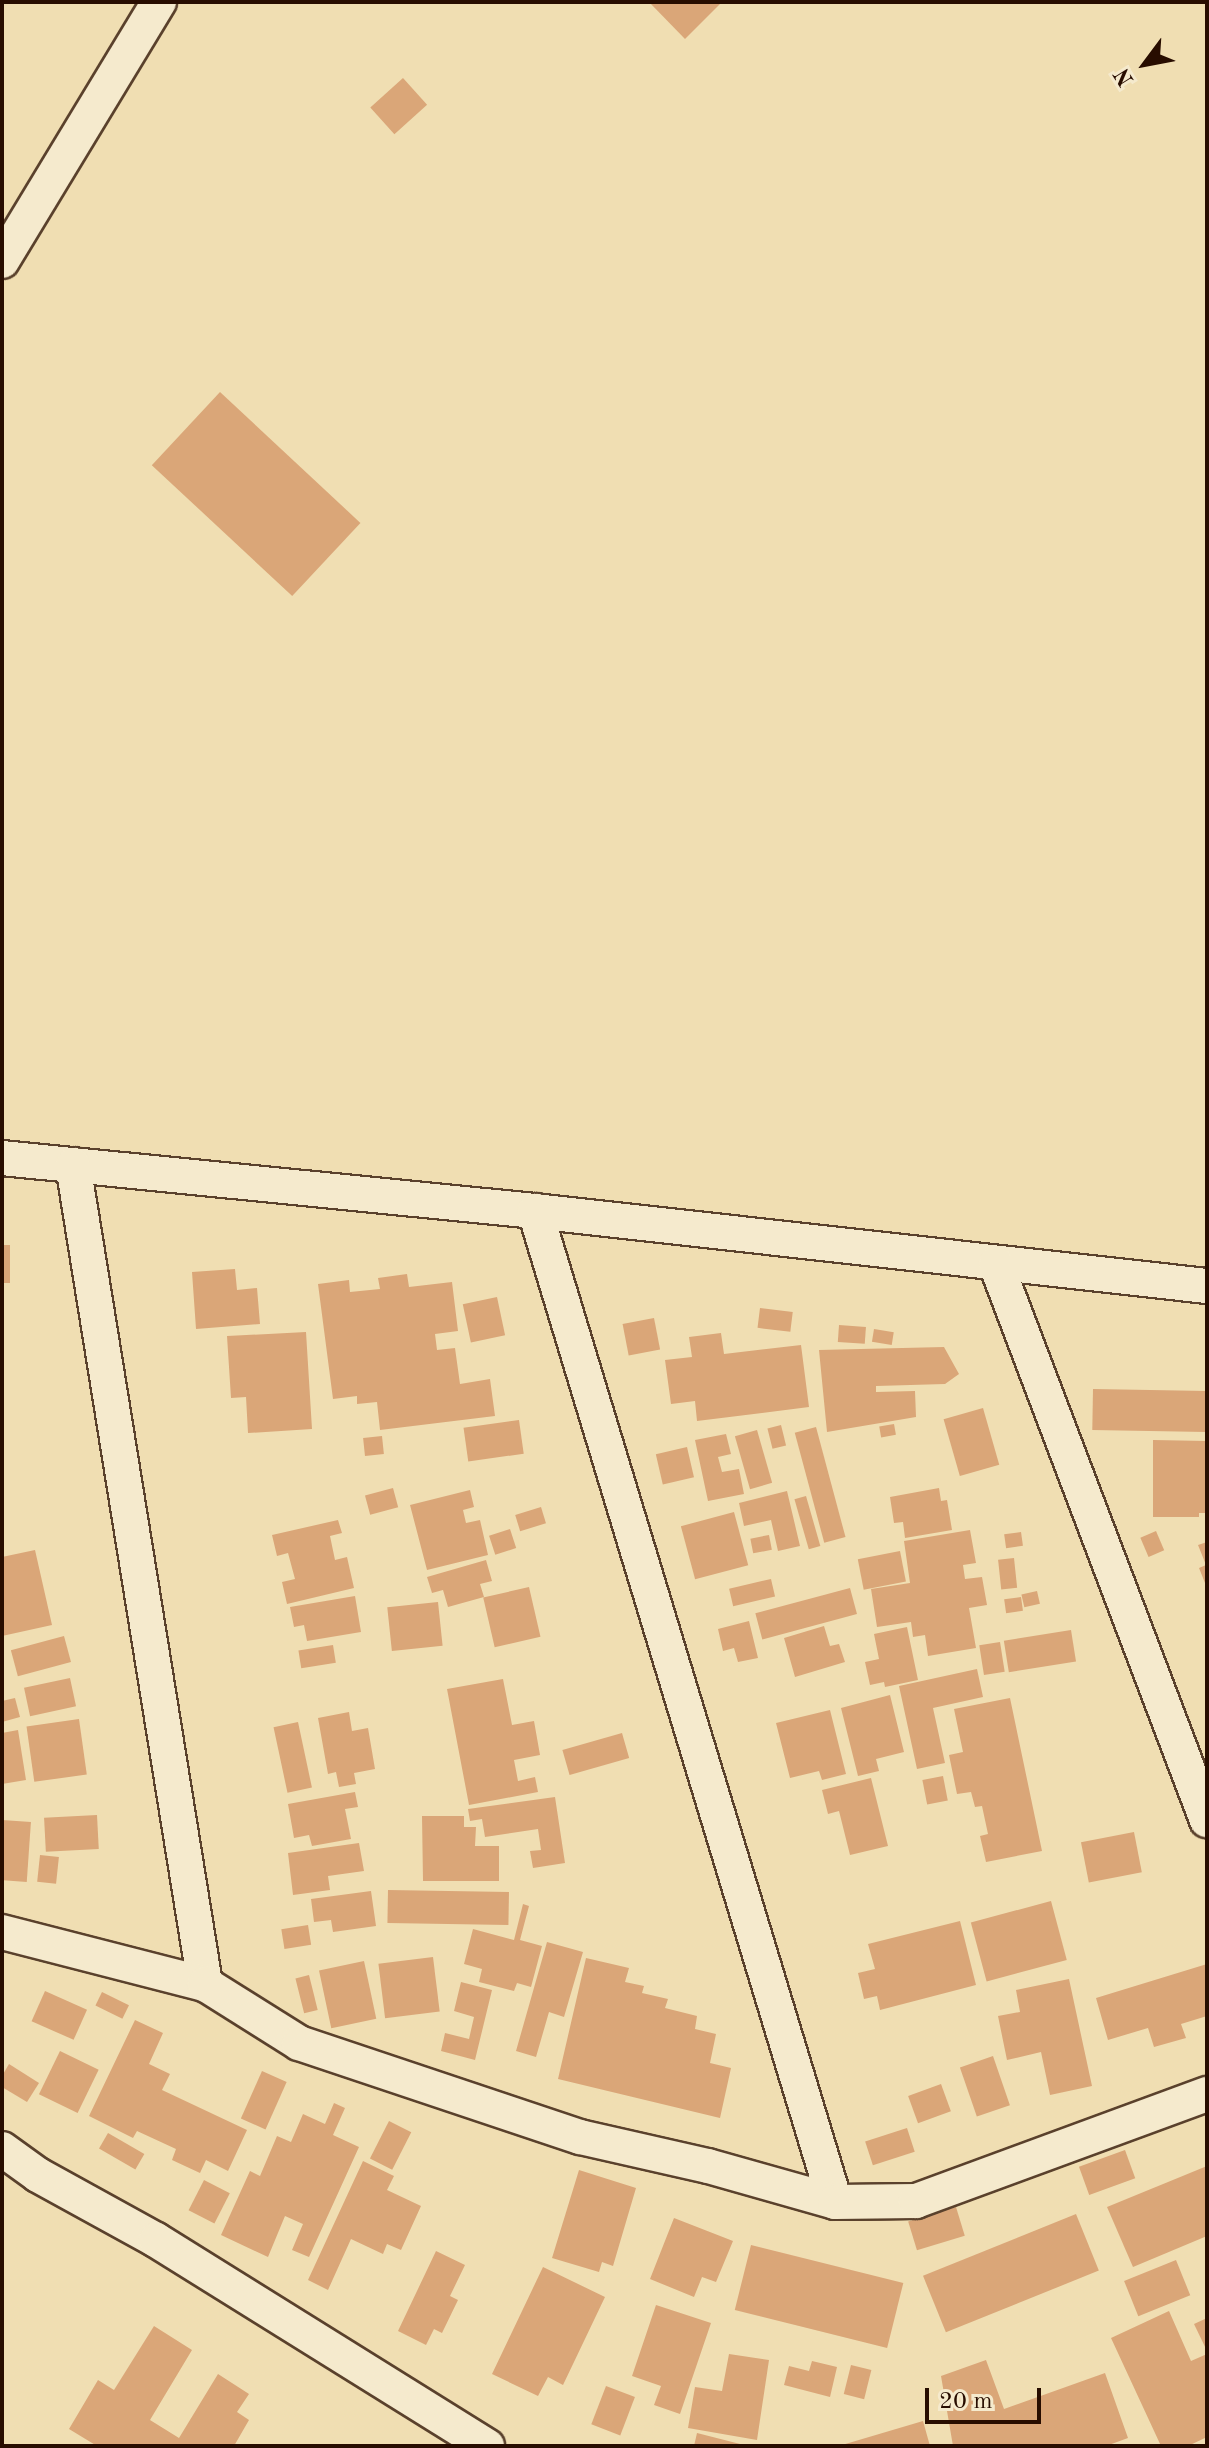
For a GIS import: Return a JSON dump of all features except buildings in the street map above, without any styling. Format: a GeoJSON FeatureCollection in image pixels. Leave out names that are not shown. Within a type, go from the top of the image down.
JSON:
{"type":"FeatureCollection","features":[{"type":"Feature","properties":{"kind":"street"},"geometry":{"type":"LineString","coordinates":[[2,261],[159,2]]}},
{"type":"Feature","properties":{"kind":"street"},"geometry":{"type":"LineString","coordinates":[[2,1158],[535,1211],[1207,1286]]}},
{"type":"Feature","properties":{"kind":"street"},"geometry":{"type":"LineString","coordinates":[[73,1165],[205,1984]]}},
{"type":"Feature","properties":{"kind":"street"},"geometry":{"type":"LineString","coordinates":[[535,1211],[835,2202]]}},
{"type":"Feature","properties":{"kind":"street"},"geometry":{"type":"LineString","coordinates":[[996,1264],[1207,1820]]}},
{"type":"Feature","properties":{"kind":"street"},"geometry":{"type":"LineString","coordinates":[[2,1932],[205,1984],[299,2043],[580,2137],[708,2166],[835,2202],[916,2201],[1207,2094]]}},
{"type":"Feature","properties":{"kind":"street"},"geometry":{"type":"LineString","coordinates":[[2,2149],[38,2175],[156,2240],[487,2446]]}}]}
